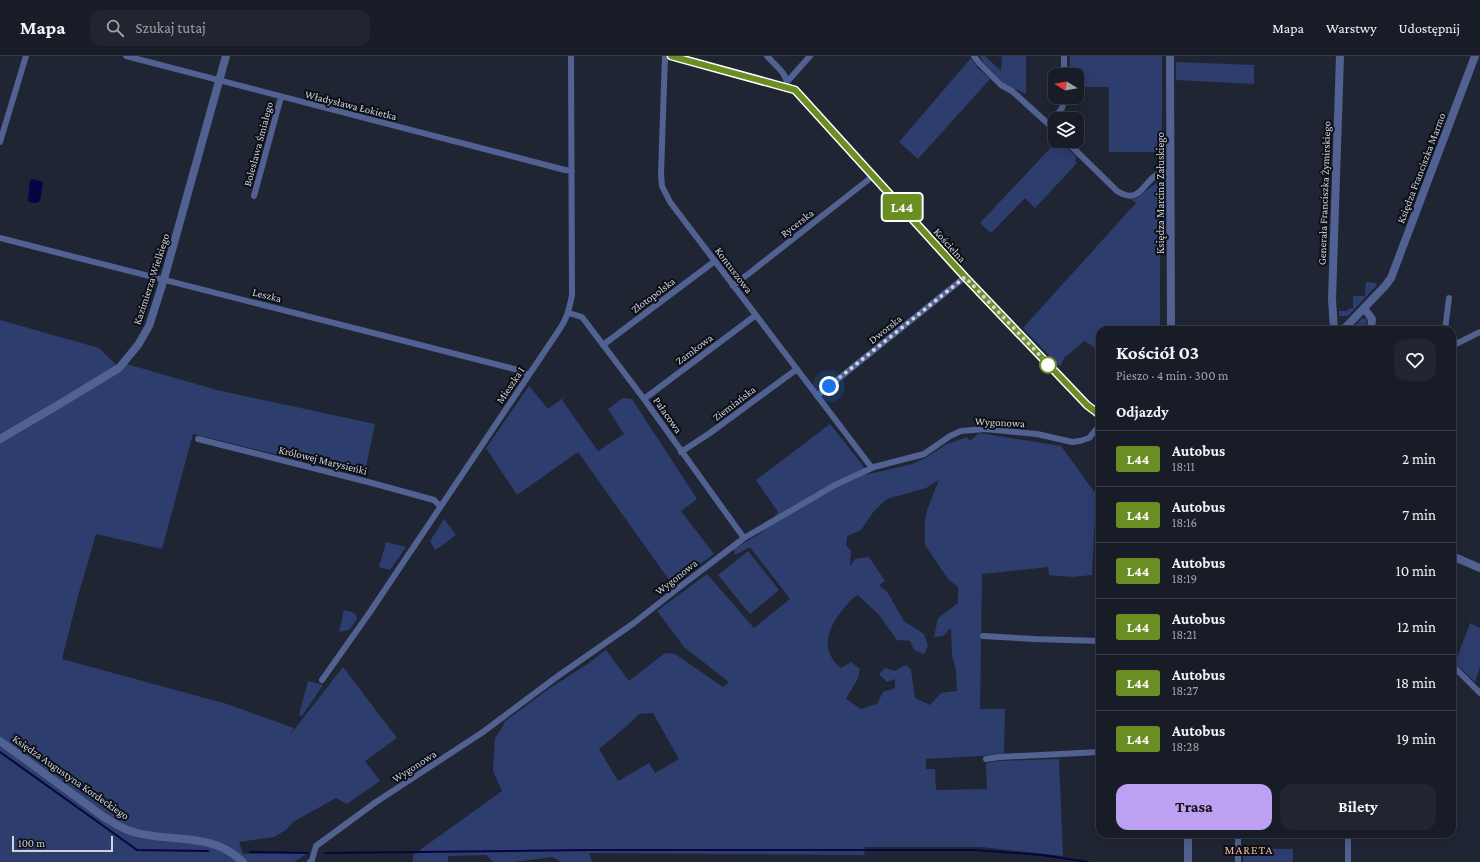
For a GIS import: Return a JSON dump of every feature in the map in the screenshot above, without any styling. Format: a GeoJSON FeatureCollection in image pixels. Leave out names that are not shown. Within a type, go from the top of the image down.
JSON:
{"type":"FeatureCollection","features":[{"type":"Feature","properties":{"kind":"street"},"geometry":{"type":"LineString","coordinates":[[0,142],[26,56]]}},
{"type":"Feature","properties":{"kind":"street","name":"Władysława Łokietka"},"geometry":{"type":"LineString","coordinates":[[126,56],[572,171]]}},
{"type":"Feature","properties":{"kind":"street","name":"Kazimierza Wielkiego"},"geometry":{"type":"LineString","coordinates":[[0,439],[119,368],[138,345],[149,326],[164,279],[226,56]]}},
{"type":"Feature","properties":{"kind":"street","name":"Mieszka I"},"geometry":{"type":"LineString","coordinates":[[322,680],[370,612],[440,506],[565,323],[569,312],[572,295],[572,56]]}},
{"type":"Feature","properties":{"kind":"street","name":"Kontuszowa"},"geometry":{"type":"LineString","coordinates":[[665,56],[661,156],[662,186],[670,202],[872,468]]}},
{"type":"Feature","properties":{"kind":"street","name":"Kościelna"},"geometry":{"type":"LineString","coordinates":[[670,56],[787,85],[801,95],[965,277],[1087,405],[1096,412]]}},
{"type":"Feature","properties":{"kind":"street"},"geometry":{"type":"LineString","coordinates":[[768,56],[785,76],[787,85]]}},
{"type":"Feature","properties":{"kind":"street"},"geometry":{"type":"LineString","coordinates":[[787,85],[810,56]]}},
{"type":"Feature","properties":{"kind":"street"},"geometry":{"type":"LineString","coordinates":[[974,56],[979,64],[1001,85],[1012,91],[1048,123]]}},
{"type":"Feature","properties":{"kind":"street"},"geometry":{"type":"LineString","coordinates":[[1064,56],[1064,68]]}},
{"type":"Feature","properties":{"kind":"street","name":"Księdza Marcina Załuskiego"},"geometry":{"type":"LineString","coordinates":[[1170,56],[1171,326]]}},
{"type":"Feature","properties":{"kind":"street","name":"Generała Franciszka Żymirskiego"},"geometry":{"type":"LineString","coordinates":[[1334,326],[1332,299],[1340,56]]}},
{"type":"Feature","properties":{"kind":"street","name":"Księdza Franciszka Marmo"},"geometry":{"type":"LineString","coordinates":[[1347,326],[1391,278],[1475,56]]}},
{"type":"Feature","properties":{"kind":"street","name":"Bolesława Śmiałego"},"geometry":{"type":"LineString","coordinates":[[254,196],[281,97]]}},
{"type":"Feature","properties":{"kind":"street"},"geometry":{"type":"LineString","coordinates":[[1073,148],[1121,193],[1134,195],[1141,191],[1161,173],[1171,173]]}},
{"type":"Feature","properties":{"kind":"street","name":"Rycerska"},"geometry":{"type":"LineString","coordinates":[[733,286],[873,176]]}},
{"type":"Feature","properties":{"kind":"street","name":"Leszka"},"geometry":{"type":"LineString","coordinates":[[0,238],[522,371],[529,375]]}},
{"type":"Feature","properties":{"kind":"street","name":"Złotopolska"},"geometry":{"type":"LineString","coordinates":[[603,344],[715,261]]}},
{"type":"Feature","properties":{"kind":"street","name":"Dworska"},"geometry":{"type":"LineString","coordinates":[[817,396],[965,277]]}},
{"type":"Feature","properties":{"kind":"street"},"geometry":{"type":"LineString","coordinates":[[1446,326],[1449,298]]}},
{"type":"Feature","properties":{"kind":"street"},"geometry":{"type":"LineString","coordinates":[[1364,308],[1372,319],[1371,326]]}},
{"type":"Feature","properties":{"kind":"street","name":"Pałacowa"},"geometry":{"type":"LineString","coordinates":[[569,312],[582,317],[603,344],[744,538]]}},
{"type":"Feature","properties":{"kind":"street","name":"Zamkowa"},"geometry":{"type":"LineString","coordinates":[[644,399],[756,315]]}},
{"type":"Feature","properties":{"kind":"street"},"geometry":{"type":"LineString","coordinates":[[1456,344],[1480,332]]}},
{"type":"Feature","properties":{"kind":"street","name":"Ziemiańska"},"geometry":{"type":"LineString","coordinates":[[681,452],[710,433],[797,369]]}},
{"type":"Feature","properties":{"kind":"street","name":"Wygonowa"},"geometry":{"type":"LineString","coordinates":[[310,862],[316,846],[376,802],[483,732],[558,676],[634,623],[682,584],[744,538],[835,485],[872,468],[924,454],[950,436],[961,431],[992,430],[1037,434],[1072,442],[1089,438],[1096,430]]}},
{"type":"Feature","properties":{"kind":"street","name":"Królowej Marysieńki"},"geometry":{"type":"LineString","coordinates":[[198,439],[434,500],[440,506]]}},
{"type":"Feature","properties":{"kind":"street"},"geometry":{"type":"LineString","coordinates":[[1456,558],[1480,567]]}},
{"type":"Feature","properties":{"kind":"street"},"geometry":{"type":"LineString","coordinates":[[983,636],[1096,641]]}},
{"type":"Feature","properties":{"kind":"street"},"geometry":{"type":"LineString","coordinates":[[1456,669],[1480,693]]}},
{"type":"Feature","properties":{"kind":"street","name":"Księdza Augustyna Kordeckiego"},"geometry":{"type":"LineString","coordinates":[[0,741],[120,827],[142,834],[210,842],[230,852],[243,862]]}},
{"type":"Feature","properties":{"kind":"street"},"geometry":{"type":"LineString","coordinates":[[986,759],[1096,752]]}},
{"type":"Feature","properties":{"kind":"street"},"geometry":{"type":"LineString","coordinates":[[1188,838],[1188,862]]}},
{"type":"Feature","properties":{"kind":"street"},"geometry":{"type":"LineString","coordinates":[[1238,838],[1238,862]]}},
{"type":"Feature","properties":{"kind":"street"},"geometry":{"type":"LineString","coordinates":[[1348,838],[1348,862]]}},
{"type":"Feature","properties":{"kind":"shaded area"},"geometry":{"type":"Polygon","coordinates":[[[980,56],[985,56],[1001,71],[1002,56],[1026,56],[1026,94],[1003,83],[983,62],[980,56]]]}},
{"type":"Feature","properties":{"kind":"shaded area"},"geometry":{"type":"Polygon","coordinates":[[[1070,56],[1162,56],[1162,152],[1109,152],[1109,87],[1084,87],[1084,68],[1069,68],[1070,56]]]}},
{"type":"Feature","properties":{"kind":"shaded area"},"geometry":{"type":"Polygon","coordinates":[[[971,58],[977,67],[990,79],[918,159],[899,142],[971,58]]]}},
{"type":"Feature","properties":{"kind":"shaded area"},"geometry":{"type":"Polygon","coordinates":[[[1176,62],[1254,65],[1254,84],[1176,80],[1176,62]]]}},
{"type":"Feature","properties":{"kind":"shaded area"},"geometry":{"type":"Polygon","coordinates":[[[1050,148],[1067,148],[1076,157],[1075,161],[1077,163],[1035,208],[1025,198],[991,233],[980,223],[1050,148]]]}},
{"type":"Feature","properties":{"kind":"shaded area"},"geometry":{"type":"Polygon","coordinates":[[[1163,176],[1168,180],[1168,232],[1163,231],[1163,176]]]}},
{"type":"Feature","properties":{"kind":"shaded area"},"geometry":{"type":"Polygon","coordinates":[[[34,179],[43,182],[40,201],[36,203],[29,202],[28,200],[30,180],[34,179]]]}},
{"type":"Feature","properties":{"kind":"shaded area"},"geometry":{"type":"Polygon","coordinates":[[[1156,183],[1160,187],[1160,326],[1096,326],[1096,348],[1084,341],[1064,358],[1060,367],[1023,328],[1136,203],[1131,199],[1137,198],[1156,183]]]}},
{"type":"Feature","properties":{"kind":"shaded area"},"geometry":{"type":"Polygon","coordinates":[[[1366,282],[1375,283],[1377,285],[1348,316],[1339,316],[1339,311],[1348,311],[1348,309],[1353,308],[1353,296],[1365,296],[1366,282]]]}},
{"type":"Feature","properties":{"kind":"shaded area"},"geometry":{"type":"Polygon","coordinates":[[[1362,318],[1367,319],[1366,326],[1355,326],[1362,318]]]}},
{"type":"Feature","properties":{"kind":"shaded area"},"geometry":{"type":"Polygon","coordinates":[[[0,320],[99,348],[119,368],[123,363],[217,390],[375,424],[364,476],[193,434],[162,549],[96,534],[62,659],[227,704],[294,728],[290,735],[343,667],[397,738],[365,761],[380,781],[347,804],[336,798],[293,822],[286,830],[274,837],[239,842],[243,854],[308,853],[294,862],[0,862],[0,320]]]}},
{"type":"Feature","properties":{"kind":"shaded area"},"geometry":{"type":"Polygon","coordinates":[[[529,386],[548,409],[567,395],[562,400],[598,451],[624,434],[608,409],[623,398],[632,399],[697,499],[681,511],[714,554],[672,584],[578,452],[517,495],[486,448],[529,386]]]}},
{"type":"Feature","properties":{"kind":"shaded area"},"geometry":{"type":"Polygon","coordinates":[[[830,424],[864,467],[865,475],[912,464],[927,457],[947,444],[967,437],[970,441],[979,433],[1061,446],[1096,494],[1092,575],[1072,577],[1049,575],[1048,567],[982,574],[980,709],[1005,709],[1004,753],[926,759],[926,769],[935,769],[936,790],[987,789],[986,763],[999,761],[1059,759],[1063,856],[981,847],[865,847],[864,855],[589,853],[592,862],[561,862],[552,857],[513,862],[493,862],[486,855],[448,856],[448,862],[413,862],[413,855],[502,791],[493,771],[495,738],[504,722],[550,688],[606,650],[629,681],[665,653],[675,654],[723,687],[729,682],[684,647],[657,611],[707,574],[754,628],[790,599],[750,547],[735,555],[734,549],[762,532],[778,512],[756,480],[830,424]],[[939,480],[926,488],[887,499],[874,511],[861,530],[847,536],[846,545],[851,551],[850,566],[855,559],[869,557],[885,581],[879,585],[888,593],[904,621],[924,634],[928,646],[924,654],[914,650],[910,641],[897,640],[879,615],[858,595],[850,601],[831,627],[828,649],[830,655],[841,668],[851,662],[860,669],[858,678],[846,699],[861,709],[877,704],[883,692],[895,688],[895,679],[887,682],[879,674],[885,668],[895,671],[906,665],[911,670],[915,698],[930,705],[941,693],[957,691],[956,670],[952,655],[951,628],[943,636],[934,637],[938,618],[958,603],[958,587],[948,579],[925,545],[925,520],[927,510],[939,480]],[[653,713],[639,714],[599,749],[618,781],[649,763],[655,773],[679,759],[653,713]]]}},
{"type":"Feature","properties":{"kind":"shaded area"},"geometry":{"type":"Polygon","coordinates":[[[444,519],[456,535],[435,550],[430,541],[444,519]]]}},
{"type":"Feature","properties":{"kind":"shaded area"},"geometry":{"type":"Polygon","coordinates":[[[386,542],[406,547],[390,570],[379,567],[386,542]]]}},
{"type":"Feature","properties":{"kind":"shaded area"},"geometry":{"type":"Polygon","coordinates":[[[748,551],[779,590],[750,614],[718,575],[748,551]]]}},
{"type":"Feature","properties":{"kind":"shaded area"},"geometry":{"type":"Polygon","coordinates":[[[344,610],[355,613],[357,619],[349,630],[339,632],[344,610]]]}},
{"type":"Feature","properties":{"kind":"shaded area"},"geometry":{"type":"Polygon","coordinates":[[[1470,623],[1480,628],[1480,667],[1475,682],[1456,664],[1470,623]]]}},
{"type":"Feature","properties":{"kind":"shaded area"},"geometry":{"type":"Polygon","coordinates":[[[308,681],[323,685],[302,716],[299,715],[308,681]]]}},
{"type":"Feature","properties":{"kind":"shaded area"},"geometry":{"type":"Polygon","coordinates":[[[1243,848],[1293,849],[1293,862],[1243,862],[1243,848]]]}},
{"type":"Feature","properties":{"kind":"waterway"},"geometry":{"type":"LineString","coordinates":[[0,752],[137,850],[208,851]]}},
{"type":"Feature","properties":{"kind":"waterway"},"geometry":{"type":"LineString","coordinates":[[325,853],[589,850],[974,850],[1042,855],[1088,862]]}},
{"type":"Feature","properties":{"kind":"waterway"},"geometry":{"type":"LineString","coordinates":[[250,852],[308,853]]}},
{"type":"Feature","properties":{"kind":"bus line","name":"L44"},"geometry":{"type":"LineString","coordinates":[[671,56],[776,84],[795,90],[801,95],[965,277],[1087,405],[1096,412]]}},
{"type":"Feature","properties":{"kind":"district","name":"MARETA"},"geometry":{"type":"Point","coordinates":[1249,850]}},
{"type":"Feature","properties":{"kind":"route"},"geometry":{"type":"LineString","coordinates":[[829,386],[965,277],[1050,366],[1048,365]]}}]}
